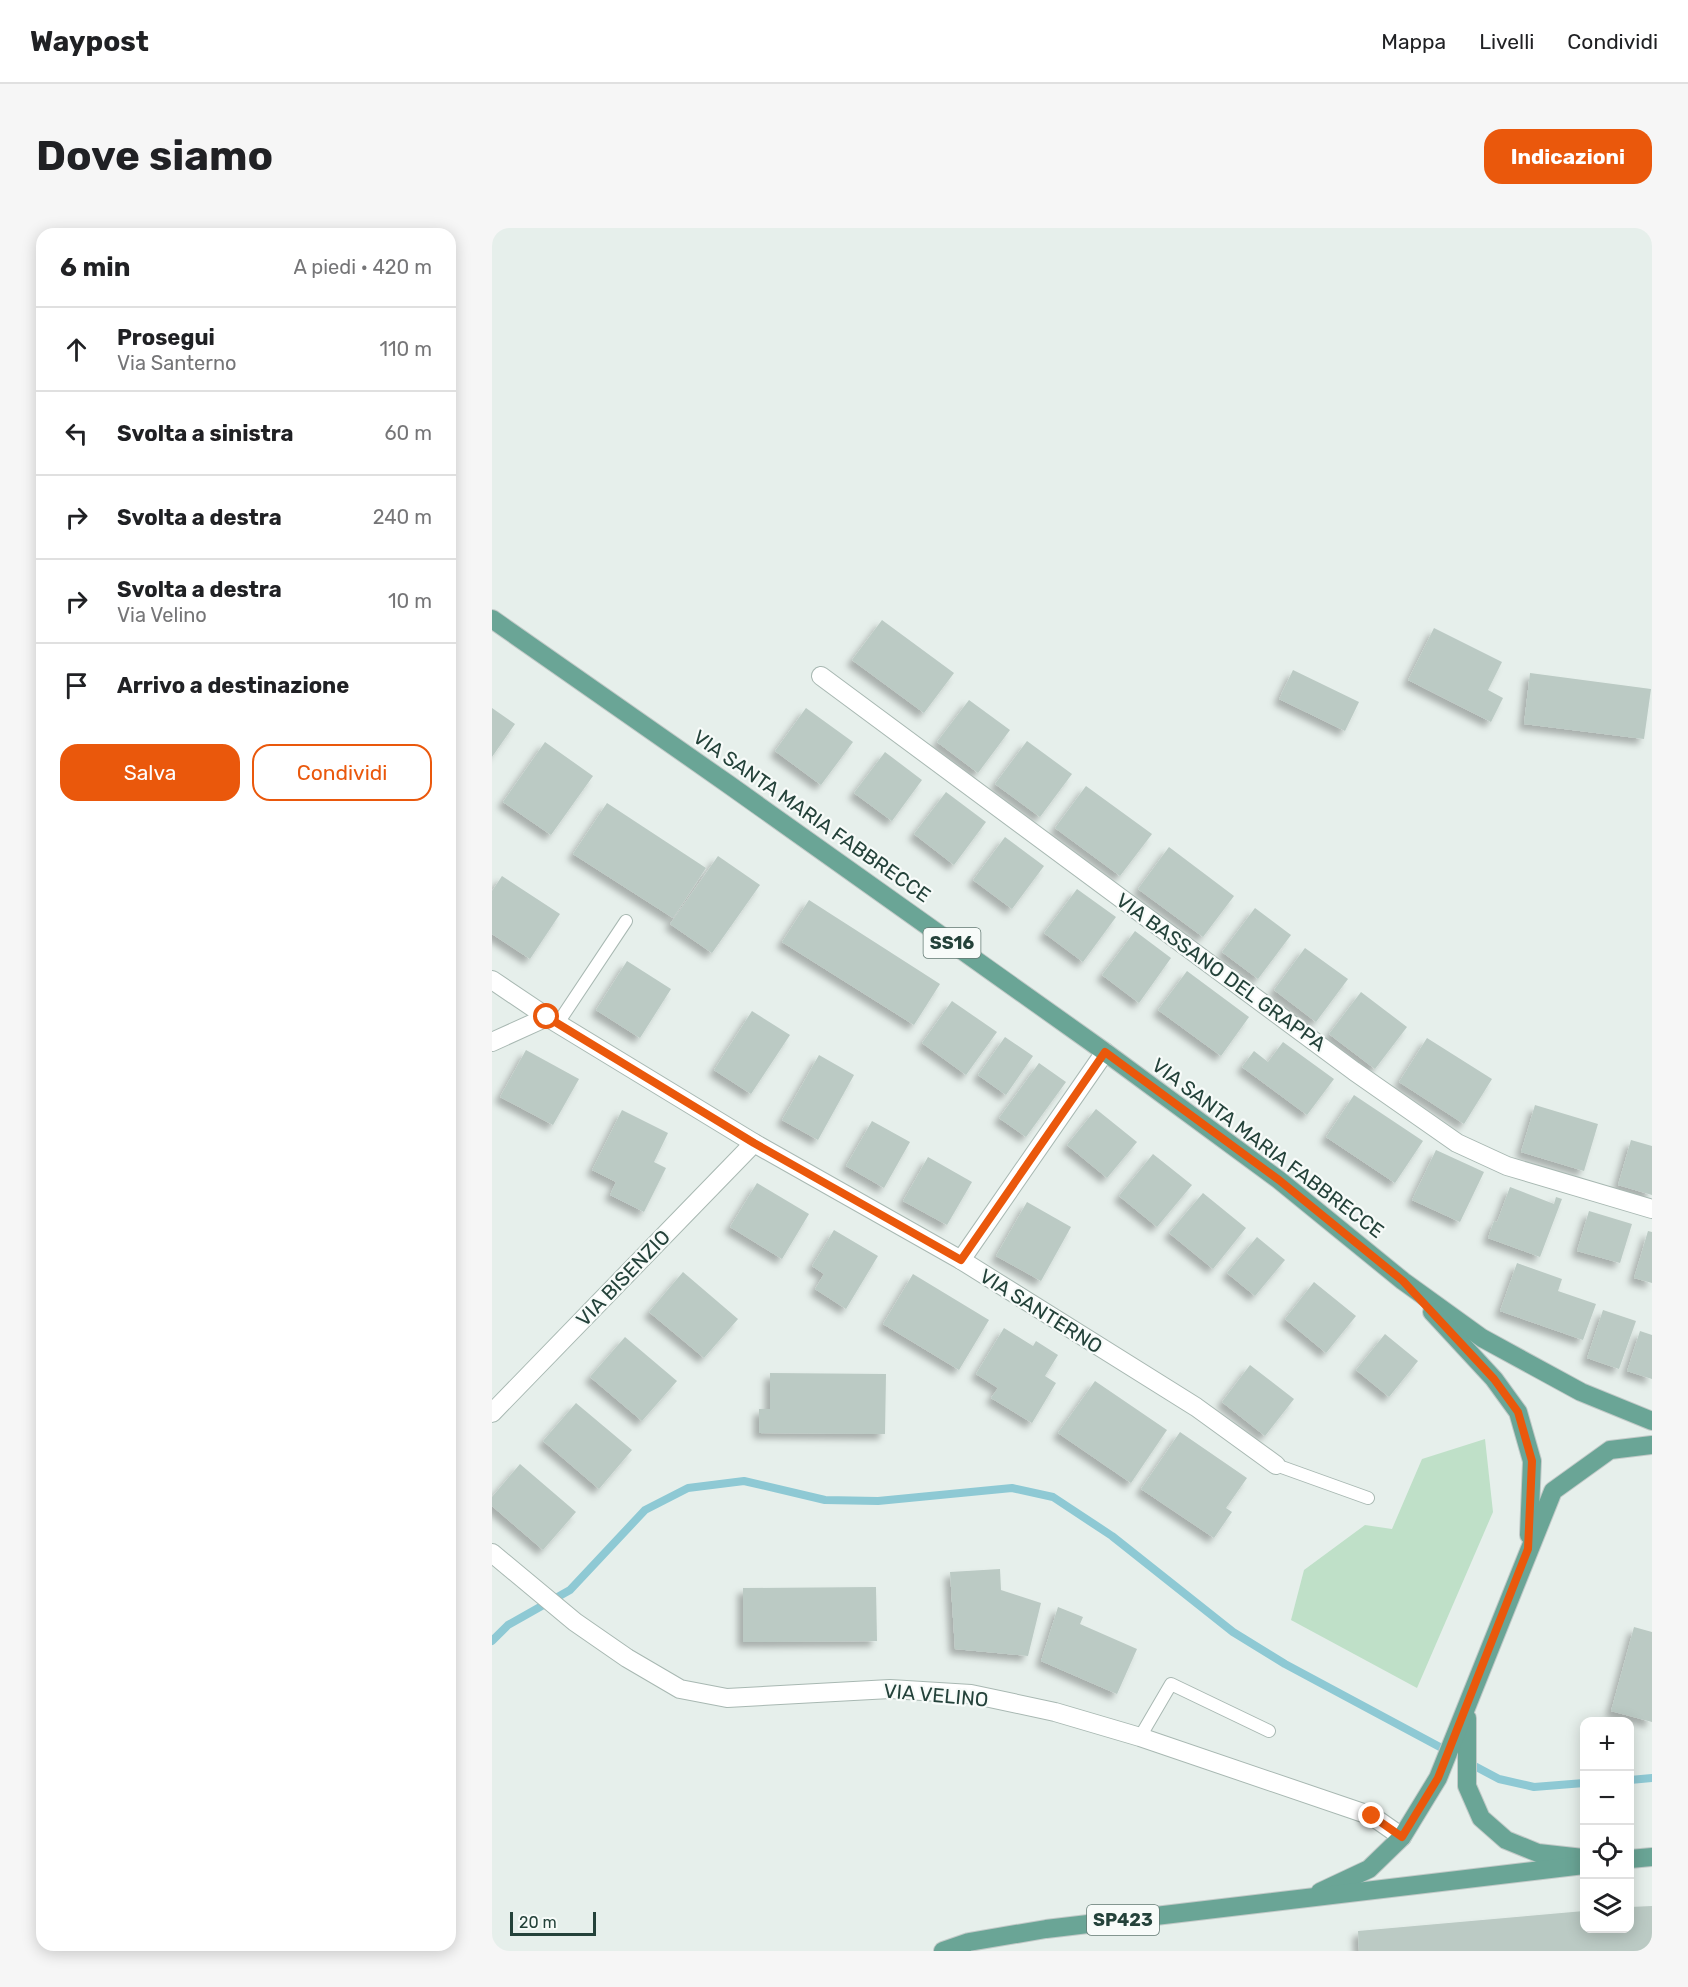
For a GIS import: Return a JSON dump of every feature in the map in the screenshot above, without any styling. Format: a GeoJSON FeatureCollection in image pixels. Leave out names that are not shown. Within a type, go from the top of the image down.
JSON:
{"type":"FeatureCollection","features":[{"type":"Feature","properties":{"kind":"main road","name":"VIA SANTA MARIA FABBRECCE"},"geometry":{"type":"LineString","coordinates":[[492,619],[1105,1052],[1279,1180],[1403,1281],[1482,1338],[1581,1392],[1652,1421]]}},
{"type":"Feature","properties":{"kind":"main road","name":"VIA SANTA MARIA FABBRECCE"},"geometry":{"type":"LineString","coordinates":[[1403,1281],[1494,1379],[1518,1412],[1532,1461],[1528,1549]]}},
{"type":"Feature","properties":{"kind":"main road","name":"VIA SANTA MARIA FABBRECCE"},"geometry":{"type":"LineString","coordinates":[[1580,1858],[1538,1853],[1506,1840],[1481,1818],[1467,1786],[1461,1744],[1467,1708],[1552,1491],[1610,1450],[1652,1444]]}},
{"type":"Feature","properties":{"kind":"main road","name":"VIA SANTA MARIA FABBRECCE"},"geometry":{"type":"LineString","coordinates":[[1305,1899],[1369,1869],[1402,1837],[1444,1765],[1461,1744]]}},
{"type":"Feature","properties":{"kind":"main road"},"geometry":{"type":"LineString","coordinates":[[1634,1859],[1652,1857]]}},
{"type":"Feature","properties":{"kind":"main road","name":"SP423"},"geometry":{"type":"LineString","coordinates":[[943,1951],[969,1942],[1046,1929],[1580,1865]]}},
{"type":"Feature","properties":{"kind":"street","name":"VIA BASSANO DEL GRAPPA"},"geometry":{"type":"LineString","coordinates":[[821,676],[1354,1071],[1457,1143],[1507,1166],[1652,1209]]}},
{"type":"Feature","properties":{"kind":"street","name":"VIA SANTERNO"},"geometry":{"type":"LineString","coordinates":[[492,980],[552,1020],[754,1143],[961,1260],[1196,1407],[1276,1465]]}},
{"type":"Feature","properties":{"kind":"street"},"geometry":{"type":"LineString","coordinates":[[492,1042],[552,1020]]}},
{"type":"Feature","properties":{"kind":"street"},"geometry":{"type":"LineString","coordinates":[[961,1260],[1105,1052]]}},
{"type":"Feature","properties":{"kind":"street","name":"VIA BISENZIO"},"geometry":{"type":"LineString","coordinates":[[492,1413],[754,1143]]}},
{"type":"Feature","properties":{"kind":"street","name":"VIA VELINO"},"geometry":{"type":"LineString","coordinates":[[492,1553],[575,1622],[627,1658],[680,1689],[727,1698],[890,1689],[971,1694],[1055,1712],[1140,1737],[1372,1816],[1402,1837]]}},
{"type":"Feature","properties":{"kind":"lane"},"geometry":{"type":"LineString","coordinates":[[552,1020],[626,921]]}},
{"type":"Feature","properties":{"kind":"lane"},"geometry":{"type":"LineString","coordinates":[[1276,1465],[1368,1498]]}},
{"type":"Feature","properties":{"kind":"lane"},"geometry":{"type":"LineString","coordinates":[[1140,1737],[1171,1684],[1269,1731]]}},
{"type":"Feature","properties":{"kind":"green space"},"geometry":{"type":"Polygon","coordinates":[[[1485,1439],[1493,1512],[1417,1688],[1291,1620],[1304,1570],[1365,1525],[1392,1529],[1422,1459],[1485,1439]]]}},
{"type":"Feature","properties":{"kind":"building"},"geometry":{"type":"Polygon","coordinates":[[[882,620],[954,673],[924,713],[852,660],[882,620]]]}},
{"type":"Feature","properties":{"kind":"building"},"geometry":{"type":"Polygon","coordinates":[[[1434,628],[1502,662],[1488,690],[1503,698],[1491,722],[1408,680],[1434,628]]]}},
{"type":"Feature","properties":{"kind":"building"},"geometry":{"type":"Polygon","coordinates":[[[1293,670],[1359,702],[1345,731],[1279,699],[1293,670]]]}},
{"type":"Feature","properties":{"kind":"building"},"geometry":{"type":"Polygon","coordinates":[[[1530,673],[1651,689],[1644,739],[1524,724],[1530,673]]]}},
{"type":"Feature","properties":{"kind":"building"},"geometry":{"type":"Polygon","coordinates":[[[969,700],[1010,730],[978,773],[937,742],[969,700]]]}},
{"type":"Feature","properties":{"kind":"building"},"geometry":{"type":"Polygon","coordinates":[[[492,708],[515,724],[492,757],[492,708]]]}},
{"type":"Feature","properties":{"kind":"building"},"geometry":{"type":"Polygon","coordinates":[[[806,708],[853,742],[821,785],[775,751],[806,708]]]}},
{"type":"Feature","properties":{"kind":"building"},"geometry":{"type":"Polygon","coordinates":[[[1027,741],[1072,774],[1040,817],[995,784],[1027,741]]]}},
{"type":"Feature","properties":{"kind":"building"},"geometry":{"type":"Polygon","coordinates":[[[545,742],[593,776],[551,835],[503,802],[545,742]]]}},
{"type":"Feature","properties":{"kind":"building"},"geometry":{"type":"Polygon","coordinates":[[[885,752],[922,780],[892,821],[854,793],[885,752]]]}},
{"type":"Feature","properties":{"kind":"building"},"geometry":{"type":"Polygon","coordinates":[[[1086,786],[1152,834],[1120,876],[1055,828],[1086,786]]]}},
{"type":"Feature","properties":{"kind":"building"},"geometry":{"type":"Polygon","coordinates":[[[946,792],[986,822],[954,865],[914,834],[946,792]]]}},
{"type":"Feature","properties":{"kind":"building"},"geometry":{"type":"Polygon","coordinates":[[[607,803],[706,868],[673,918],[573,854],[607,803]]]}},
{"type":"Feature","properties":{"kind":"building"},"geometry":{"type":"Polygon","coordinates":[[[1005,837],[1044,866],[1012,909],[973,880],[1005,837]]]}},
{"type":"Feature","properties":{"kind":"building"},"geometry":{"type":"Polygon","coordinates":[[[1169,847],[1234,896],[1203,937],[1138,889],[1169,847]]]}},
{"type":"Feature","properties":{"kind":"building"},"geometry":{"type":"Polygon","coordinates":[[[718,856],[760,885],[712,953],[670,924],[718,856]]]}},
{"type":"Feature","properties":{"kind":"building"},"geometry":{"type":"Polygon","coordinates":[[[502,876],[560,914],[530,959],[492,934],[492,891],[502,876]]]}},
{"type":"Feature","properties":{"kind":"building"},"geometry":{"type":"Polygon","coordinates":[[[1077,889],[1116,917],[1083,962],[1044,933],[1077,889]]]}},
{"type":"Feature","properties":{"kind":"building"},"geometry":{"type":"Polygon","coordinates":[[[809,900],[940,984],[914,1025],[782,942],[809,900]]]}},
{"type":"Feature","properties":{"kind":"building"},"geometry":{"type":"Polygon","coordinates":[[[1255,908],[1291,935],[1258,979],[1222,952],[1255,908]]]}},
{"type":"Feature","properties":{"kind":"building"},"geometry":{"type":"Polygon","coordinates":[[[1135,931],[1171,958],[1139,1003],[1102,975],[1135,931]]]}},
{"type":"Feature","properties":{"kind":"building"},"geometry":{"type":"Polygon","coordinates":[[[1305,948],[1348,979],[1316,1022],[1274,990],[1305,948]]]}},
{"type":"Feature","properties":{"kind":"building"},"geometry":{"type":"Polygon","coordinates":[[[627,961],[671,989],[640,1038],[596,1010],[627,961]]]}},
{"type":"Feature","properties":{"kind":"building"},"geometry":{"type":"Polygon","coordinates":[[[1187,971],[1249,1017],[1221,1056],[1158,1010],[1187,971]]]}},
{"type":"Feature","properties":{"kind":"building"},"geometry":{"type":"Polygon","coordinates":[[[1361,992],[1407,1027],[1375,1069],[1329,1034],[1361,992]]]}},
{"type":"Feature","properties":{"kind":"building"},"geometry":{"type":"Polygon","coordinates":[[[952,1001],[997,1032],[966,1075],[922,1043],[952,1001]]]}},
{"type":"Feature","properties":{"kind":"building"},"geometry":{"type":"Polygon","coordinates":[[[752,1011],[790,1035],[751,1094],[714,1070],[752,1011]]]}},
{"type":"Feature","properties":{"kind":"building"},"geometry":{"type":"Polygon","coordinates":[[[1005,1037],[1033,1056],[1006,1095],[978,1075],[1005,1037]]]}},
{"type":"Feature","properties":{"kind":"building"},"geometry":{"type":"Polygon","coordinates":[[[1427,1038],[1492,1079],[1464,1124],[1399,1082],[1427,1038]]]}},
{"type":"Feature","properties":{"kind":"building"},"geometry":{"type":"Polygon","coordinates":[[[1283,1042],[1334,1079],[1307,1115],[1242,1067],[1254,1051],[1268,1062],[1283,1042]]]}},
{"type":"Feature","properties":{"kind":"building"},"geometry":{"type":"Polygon","coordinates":[[[526,1050],[579,1079],[553,1125],[500,1097],[526,1050]]]}},
{"type":"Feature","properties":{"kind":"building"},"geometry":{"type":"Polygon","coordinates":[[[819,1055],[854,1075],[818,1140],[782,1120],[819,1055]]]}},
{"type":"Feature","properties":{"kind":"building"},"geometry":{"type":"Polygon","coordinates":[[[1039,1063],[1066,1082],[1026,1137],[999,1118],[1039,1063]]]}},
{"type":"Feature","properties":{"kind":"building"},"geometry":{"type":"Polygon","coordinates":[[[1354,1095],[1423,1141],[1395,1183],[1326,1137],[1354,1095]]]}},
{"type":"Feature","properties":{"kind":"building"},"geometry":{"type":"Polygon","coordinates":[[[1535,1105],[1598,1124],[1584,1171],[1521,1152],[1535,1105]]]}},
{"type":"Feature","properties":{"kind":"building"},"geometry":{"type":"Polygon","coordinates":[[[1096,1109],[1137,1142],[1107,1178],[1067,1145],[1096,1109]]]}},
{"type":"Feature","properties":{"kind":"building"},"geometry":{"type":"Polygon","coordinates":[[[622,1110],[668,1133],[654,1162],[666,1168],[644,1212],[610,1195],[616,1182],[592,1170],[622,1110]]]}},
{"type":"Feature","properties":{"kind":"building"},"geometry":{"type":"Polygon","coordinates":[[[872,1121],[910,1142],[884,1188],[846,1166],[872,1121]]]}},
{"type":"Feature","properties":{"kind":"building"},"geometry":{"type":"Polygon","coordinates":[[[1631,1140],[1652,1146],[1652,1195],[1618,1185],[1631,1140]]]}},
{"type":"Feature","properties":{"kind":"building"},"geometry":{"type":"Polygon","coordinates":[[[1436,1150],[1484,1172],[1460,1222],[1412,1200],[1436,1150]]]}},
{"type":"Feature","properties":{"kind":"building"},"geometry":{"type":"Polygon","coordinates":[[[1153,1154],[1192,1185],[1157,1227],[1119,1196],[1153,1154]]]}},
{"type":"Feature","properties":{"kind":"building"},"geometry":{"type":"Polygon","coordinates":[[[928,1157],[972,1182],[947,1225],[903,1201],[928,1157]]]}},
{"type":"Feature","properties":{"kind":"building"},"geometry":{"type":"Polygon","coordinates":[[[757,1183],[809,1214],[782,1259],[730,1227],[757,1183]]]}},
{"type":"Feature","properties":{"kind":"building"},"geometry":{"type":"Polygon","coordinates":[[[1510,1187],[1554,1204],[1556,1197],[1562,1199],[1540,1257],[1488,1238],[1494,1221],[1497,1222],[1510,1187]]]}},
{"type":"Feature","properties":{"kind":"building"},"geometry":{"type":"Polygon","coordinates":[[[1203,1193],[1246,1228],[1213,1269],[1169,1233],[1203,1193]]]}},
{"type":"Feature","properties":{"kind":"building"},"geometry":{"type":"Polygon","coordinates":[[[1027,1202],[1071,1227],[1041,1281],[996,1256],[1027,1202]]]}},
{"type":"Feature","properties":{"kind":"building"},"geometry":{"type":"Polygon","coordinates":[[[1589,1211],[1632,1224],[1620,1263],[1577,1251],[1589,1211]]]}},
{"type":"Feature","properties":{"kind":"building"},"geometry":{"type":"Polygon","coordinates":[[[834,1230],[878,1256],[846,1309],[815,1289],[824,1274],[812,1266],[834,1230]]]}},
{"type":"Feature","properties":{"kind":"building"},"geometry":{"type":"Polygon","coordinates":[[[1648,1231],[1652,1232],[1652,1283],[1634,1278],[1648,1231]]]}},
{"type":"Feature","properties":{"kind":"building"},"geometry":{"type":"Polygon","coordinates":[[[1257,1237],[1285,1260],[1255,1296],[1227,1273],[1257,1237]]]}},
{"type":"Feature","properties":{"kind":"building"},"geometry":{"type":"Polygon","coordinates":[[[1517,1263],[1562,1279],[1558,1291],[1596,1304],[1583,1340],[1500,1311],[1517,1263]]]}},
{"type":"Feature","properties":{"kind":"building"},"geometry":{"type":"Polygon","coordinates":[[[683,1272],[738,1319],[704,1358],[649,1312],[683,1272]]]}},
{"type":"Feature","properties":{"kind":"building"},"geometry":{"type":"Polygon","coordinates":[[[913,1274],[989,1320],[959,1370],[883,1324],[913,1274]]]}},
{"type":"Feature","properties":{"kind":"building"},"geometry":{"type":"Polygon","coordinates":[[[1314,1282],[1356,1316],[1326,1353],[1285,1319],[1314,1282]]]}},
{"type":"Feature","properties":{"kind":"building"},"geometry":{"type":"Polygon","coordinates":[[[1603,1310],[1636,1321],[1619,1369],[1587,1358],[1603,1310]]]}},
{"type":"Feature","properties":{"kind":"building"},"geometry":{"type":"Polygon","coordinates":[[[1004,1328],[1033,1346],[1036,1341],[1058,1355],[1045,1376],[1056,1383],[1032,1423],[991,1398],[998,1388],[976,1374],[1004,1328]]]}},
{"type":"Feature","properties":{"kind":"building"},"geometry":{"type":"Polygon","coordinates":[[[1640,1331],[1652,1335],[1652,1379],[1627,1371],[1640,1331]]]}},
{"type":"Feature","properties":{"kind":"building"},"geometry":{"type":"Polygon","coordinates":[[[1385,1334],[1418,1361],[1389,1397],[1356,1370],[1385,1334]]]}},
{"type":"Feature","properties":{"kind":"building"},"geometry":{"type":"Polygon","coordinates":[[[625,1337],[677,1381],[642,1421],[590,1377],[625,1337]]]}},
{"type":"Feature","properties":{"kind":"building"},"geometry":{"type":"Polygon","coordinates":[[[1250,1365],[1294,1399],[1265,1436],[1222,1402],[1250,1365]]]}},
{"type":"Feature","properties":{"kind":"building"},"geometry":{"type":"Polygon","coordinates":[[[770,1373],[886,1374],[885,1434],[759,1433],[759,1409],[770,1409],[770,1373]]]}},
{"type":"Feature","properties":{"kind":"building"},"geometry":{"type":"Polygon","coordinates":[[[1095,1381],[1167,1430],[1131,1483],[1058,1433],[1095,1381]]]}},
{"type":"Feature","properties":{"kind":"building"},"geometry":{"type":"Polygon","coordinates":[[[576,1403],[632,1450],[599,1489],[543,1441],[576,1403]]]}},
{"type":"Feature","properties":{"kind":"building"},"geometry":{"type":"Polygon","coordinates":[[[1180,1432],[1247,1478],[1226,1508],[1232,1512],[1214,1538],[1141,1489],[1180,1432]]]}},
{"type":"Feature","properties":{"kind":"building"},"geometry":{"type":"Polygon","coordinates":[[[520,1464],[576,1512],[543,1550],[492,1506],[492,1497],[520,1464]]]}},
{"type":"Feature","properties":{"kind":"building"},"geometry":{"type":"Polygon","coordinates":[[[1000,1569],[1001,1590],[1041,1603],[1028,1656],[955,1649],[950,1572],[1000,1569]]]}},
{"type":"Feature","properties":{"kind":"building"},"geometry":{"type":"Polygon","coordinates":[[[876,1587],[877,1641],[743,1642],[743,1588],[876,1587]]]}},
{"type":"Feature","properties":{"kind":"building"},"geometry":{"type":"Polygon","coordinates":[[[1058,1607],[1083,1617],[1080,1624],[1137,1649],[1117,1694],[1041,1661],[1058,1607]]]}},
{"type":"Feature","properties":{"kind":"building"},"geometry":{"type":"Polygon","coordinates":[[[1634,1627],[1652,1632],[1652,1722],[1611,1711],[1634,1627]]]}},
{"type":"Feature","properties":{"kind":"building"},"geometry":{"type":"Polygon","coordinates":[[[1652,1906],[1652,1951],[1359,1951],[1358,1931],[1580,1911],[1580,1933],[1634,1933],[1634,1907],[1652,1906]]]}},
{"type":"Feature","properties":{"kind":"waterway"},"geometry":{"type":"LineString","coordinates":[[492,1641],[508,1625],[570,1590],[645,1510],[688,1488],[744,1481],[825,1500],[878,1501],[1012,1488],[1053,1497],[1112,1536],[1233,1632],[1285,1664],[1451,1753]]}},
{"type":"Feature","properties":{"kind":"waterway"},"geometry":{"type":"LineString","coordinates":[[1467,1762],[1499,1779],[1534,1787],[1580,1783]]}},
{"type":"Feature","properties":{"kind":"waterway"},"geometry":{"type":"LineString","coordinates":[[1634,1780],[1652,1778]]}},
{"type":"Feature","properties":{"kind":"route"},"geometry":{"type":"LineString","coordinates":[[547,1017],[754,1143],[961,1260],[1105,1052],[1279,1180],[1403,1281],[1494,1379],[1518,1412],[1532,1461],[1528,1549],[1438,1778],[1402,1837],[1372,1816]]}}]}
